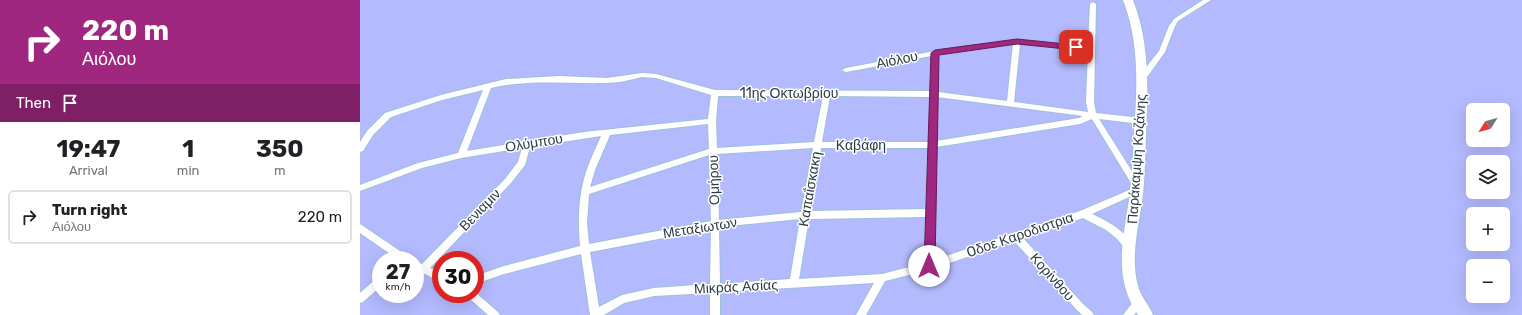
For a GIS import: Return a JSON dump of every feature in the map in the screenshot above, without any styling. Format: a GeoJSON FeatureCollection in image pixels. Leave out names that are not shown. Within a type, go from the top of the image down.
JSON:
{"type":"FeatureCollection","features":[{"type":"Feature","properties":{"kind":"main road","name":"Παράκαμψη Κοζάνης"},"geometry":{"type":"LineString","coordinates":[[1128,0],[1133,13],[1138,37],[1142,78],[1137,188],[1129,246],[1128,276],[1132,293],[1137,304],[1146,315]]}},
{"type":"Feature","properties":{"kind":"street"},"geometry":{"type":"LineString","coordinates":[[1142,78],[1162,52],[1172,26],[1176,20],[1208,0]]}},
{"type":"Feature","properties":{"kind":"street"},"geometry":{"type":"LineString","coordinates":[[1092,4],[1090,102],[1093,115],[1137,188]]}},
{"type":"Feature","properties":{"kind":"street"},"geometry":{"type":"LineString","coordinates":[[1010,104],[1017,41]]}},
{"type":"Feature","properties":{"kind":"street","name":"Αιόλου"},"geometry":{"type":"LineString","coordinates":[[846,70],[935,53],[1017,41],[1091,49]]}},
{"type":"Feature","properties":{"kind":"street"},"geometry":{"type":"LineString","coordinates":[[929,266],[935,53]]}},
{"type":"Feature","properties":{"kind":"street","name":"11ης Οκτωβρίου"},"geometry":{"type":"LineString","coordinates":[[360,149],[384,118],[395,112],[506,82],[546,79],[607,81],[642,75],[656,76],[715,93],[933,94],[1093,115]]}},
{"type":"Feature","properties":{"kind":"street"},"geometry":{"type":"LineString","coordinates":[[461,155],[488,86]]}},
{"type":"Feature","properties":{"kind":"street","name":"Ομήρου"},"geometry":{"type":"LineString","coordinates":[[715,93],[712,122],[715,224],[715,315]]}},
{"type":"Feature","properties":{"kind":"street","name":"Καπαΐσκακη"},"geometry":{"type":"LineString","coordinates":[[794,284],[804,215],[827,94]]}},
{"type":"Feature","properties":{"kind":"street","name":"Καβάφη"},"geometry":{"type":"LineString","coordinates":[[585,192],[713,151],[818,145],[932,145],[1080,121],[1093,115],[1141,121]]}},
{"type":"Feature","properties":{"kind":"street","name":"Ολύμπου"},"geometry":{"type":"LineString","coordinates":[[360,188],[421,165],[461,155],[607,132],[712,122]]}},
{"type":"Feature","properties":{"kind":"street"},"geometry":{"type":"LineString","coordinates":[[596,315],[585,249],[583,212],[585,192],[607,132]]}},
{"type":"Feature","properties":{"kind":"street","name":"Βενιαμιν"},"geometry":{"type":"LineString","coordinates":[[424,262],[508,181],[522,163],[527,145]]}},
{"type":"Feature","properties":{"kind":"street","name":"Oδοε Καροδιστρια"},"geometry":{"type":"LineString","coordinates":[[882,278],[929,266],[1084,214],[1137,188]]}},
{"type":"Feature","properties":{"kind":"street","name":"Μεταξιωτων"},"geometry":{"type":"LineString","coordinates":[[484,277],[504,270],[585,249],[715,224],[804,215],[930,213]]}},
{"type":"Feature","properties":{"kind":"street","name":"Oδοε Καροδιστρια"},"geometry":{"type":"LineString","coordinates":[[1084,214],[1108,226],[1121,236],[1129,246]]}},
{"type":"Feature","properties":{"kind":"street"},"geometry":{"type":"LineString","coordinates":[[360,228],[392,251]]}},
{"type":"Feature","properties":{"kind":"street","name":"Κορίνθου"},"geometry":{"type":"LineString","coordinates":[[1016,237],[1089,315]]}},
{"type":"Feature","properties":{"kind":"street"},"geometry":{"type":"LineString","coordinates":[[861,315],[882,278]]}},
{"type":"Feature","properties":{"kind":"street","name":"Μικράς Ασίας"},"geometry":{"type":"LineString","coordinates":[[596,315],[622,299],[637,295],[667,291],[882,278]]}},
{"type":"Feature","properties":{"kind":"street"},"geometry":{"type":"LineString","coordinates":[[360,299],[372,288]]}},
{"type":"Feature","properties":{"kind":"street"},"geometry":{"type":"LineString","coordinates":[[481,303],[495,315]]}},
{"type":"Feature","properties":{"kind":"street"},"geometry":{"type":"LineString","coordinates":[[1128,315],[1137,304]]}},
{"type":"Feature","properties":{"kind":"shaded area"},"geometry":{"type":"Polygon","coordinates":[[[360,0],[1522,0],[1522,315],[360,315],[360,0]]]}},
{"type":"Feature","properties":{"kind":"route"},"geometry":{"type":"LineString","coordinates":[[929,266],[935,53],[1017,41],[1076,47]]}}]}
